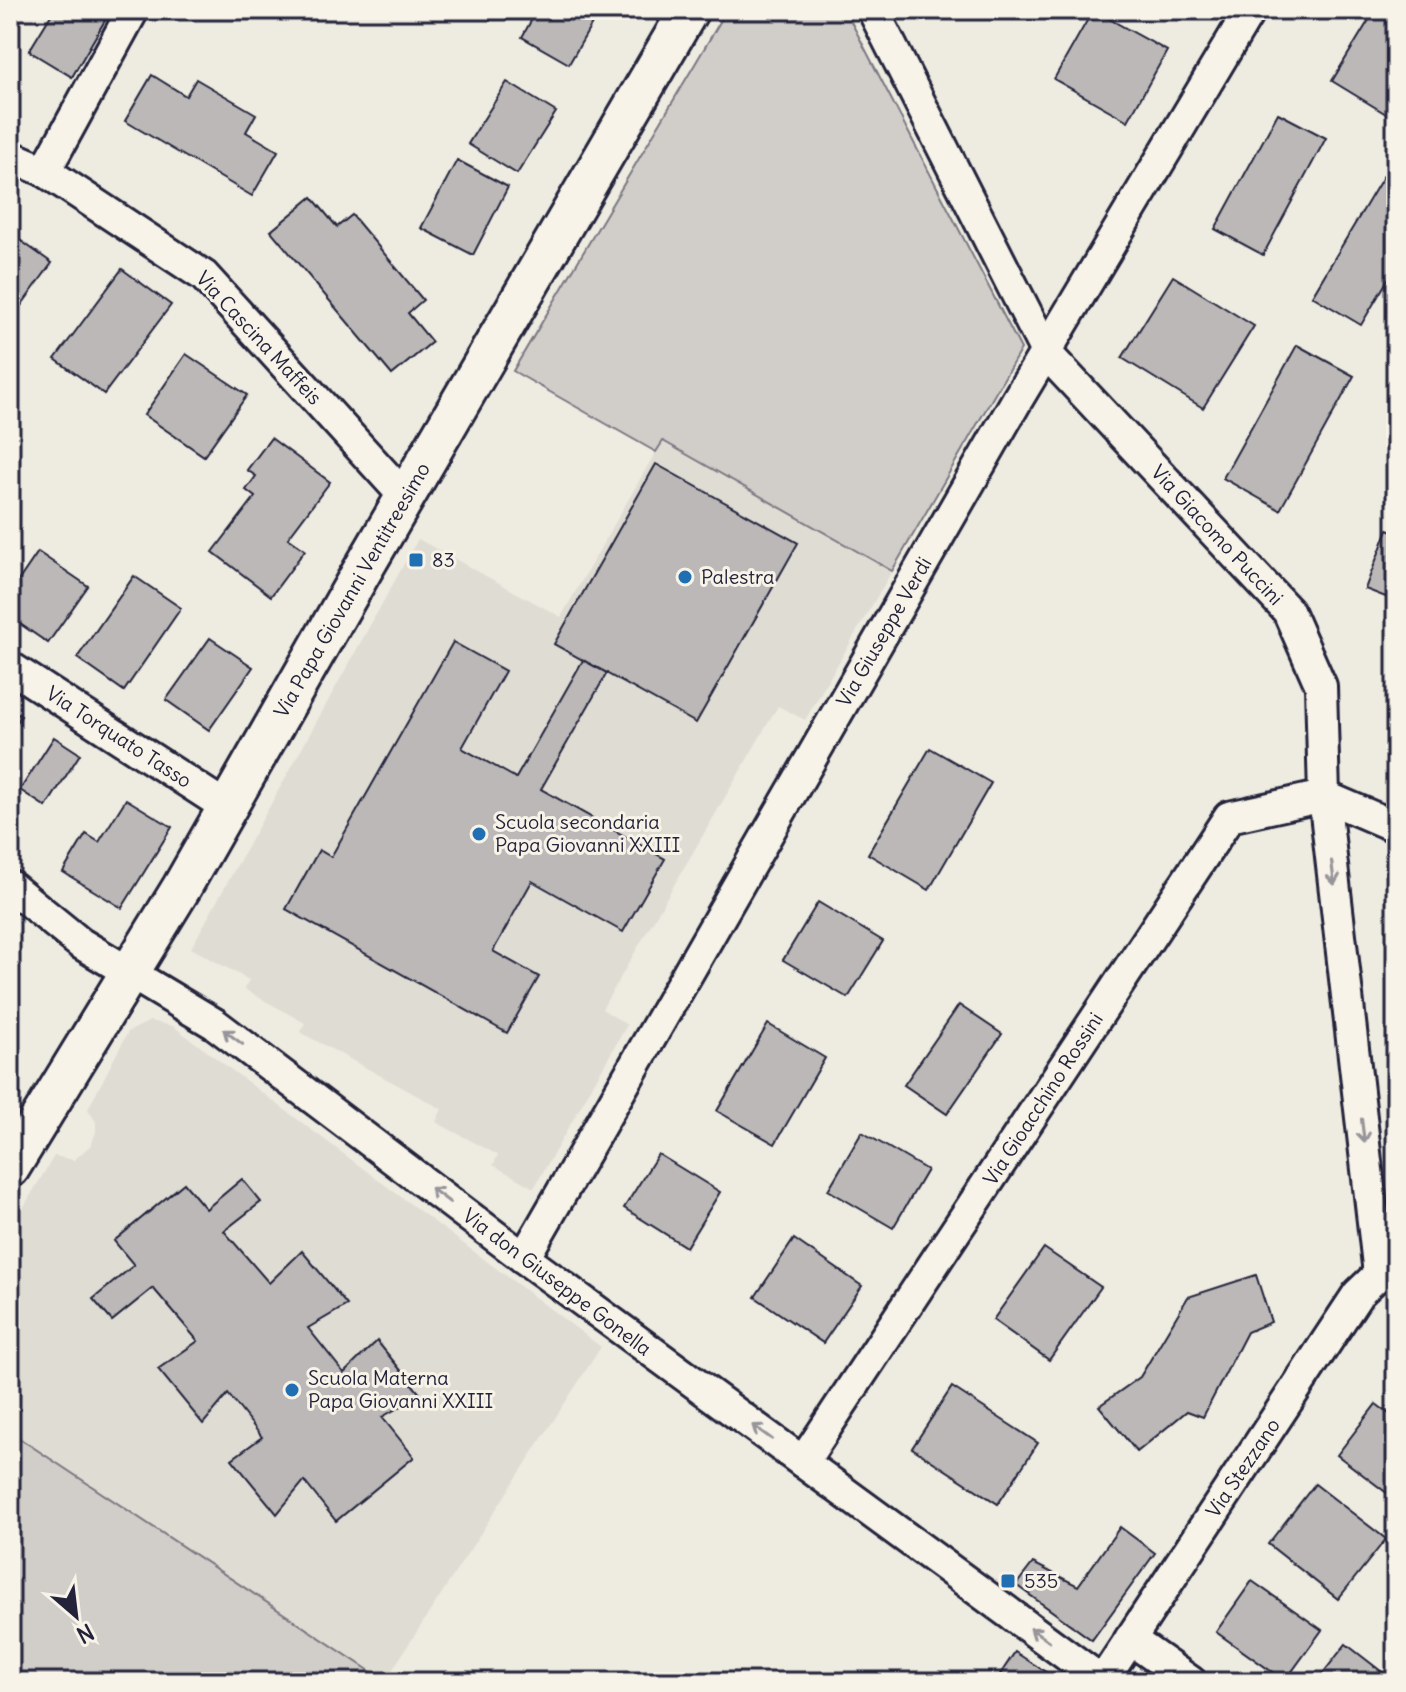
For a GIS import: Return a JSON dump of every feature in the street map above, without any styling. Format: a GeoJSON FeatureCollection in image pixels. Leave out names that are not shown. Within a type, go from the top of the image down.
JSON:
{"type":"FeatureCollection","features":[{"type":"Feature","properties":{"kind":"street"},"geometry":{"type":"LineString","coordinates":[[45,171],[133,10]]}},
{"type":"Feature","properties":{"kind":"street","name":"Via Papa Giovanni Ventitreesimo"},"geometry":{"type":"LineString","coordinates":[[10,1168],[132,972],[689,10]]}},
{"type":"Feature","properties":{"kind":"street","name":"Via Giacomo Puccini"},"geometry":{"type":"LineString","coordinates":[[873,10],[1047,354],[1288,611],[1321,686],[1324,796],[1388,1273]]}},
{"type":"Feature","properties":{"kind":"street","name":"Via Giuseppe Verdi"},"geometry":{"type":"LineString","coordinates":[[524,1258],[1001,428],[1250,10]]}},
{"type":"Feature","properties":{"kind":"street","name":"Via Cascina Maffeis"},"geometry":{"type":"LineString","coordinates":[[10,156],[45,171],[204,276],[405,497]]}},
{"type":"Feature","properties":{"kind":"street","name":"Via Torquato Tasso"},"geometry":{"type":"LineString","coordinates":[[10,667],[228,808]]}},
{"type":"Feature","properties":{"kind":"street"},"geometry":{"type":"LineString","coordinates":[[1324,796],[1396,827]]}},
{"type":"Feature","properties":{"kind":"street","name":"Via Gioacchino Rossini"},"geometry":{"type":"LineString","coordinates":[[803,1462],[1229,817],[1324,796]]}},
{"type":"Feature","properties":{"kind":"street","name":"Via don Giuseppe Gonella"},"geometry":{"type":"LineString","coordinates":[[10,886],[80,943],[215,1024],[524,1258],[1102,1682]]}},
{"type":"Feature","properties":{"kind":"street","name":"Via Stezzano"},"geometry":{"type":"LineString","coordinates":[[1102,1682],[1358,1294],[1388,1273]]}},
{"type":"Feature","properties":{"kind":"street"},"geometry":{"type":"LineString","coordinates":[[1130,1639],[1191,1682]]}},
{"type":"Feature","properties":{"kind":"shaded area"},"geometry":{"type":"Polygon","coordinates":[[[727,10],[845,10],[1021,349],[892,571],[663,441],[656,452],[513,371],[727,10]]]}},
{"type":"Feature","properties":{"kind":"shaded area","name":"Scuola secondaria Papa Giovanni XXIII"},"geometry":{"type":"Polygon","coordinates":[[[662,441],[892,571],[805,720],[778,706],[602,1009],[627,1025],[534,1188],[493,1165],[498,1155],[436,1122],[442,1109],[300,1032],[305,1023],[244,989],[249,980],[191,948],[418,539],[561,617],[662,441]]]}},
{"type":"Feature","properties":{"kind":"shaded area","name":"Scuola Materna Papa Giovanni XXIII"},"geometry":{"type":"Polygon","coordinates":[[[150,1021],[173,1026],[601,1347],[385,1681],[10,1432],[10,1230],[54,1156],[74,1160],[91,1145],[96,1122],[88,1109],[128,1032],[150,1021]]]}},
{"type":"Feature","properties":{"kind":"shaded area"},"geometry":{"type":"Polygon","coordinates":[[[10,1432],[385,1681],[10,1682],[10,1432]]]}},
{"type":"Feature","properties":{"kind":"building"},"geometry":{"type":"Polygon","coordinates":[[[54,10],[111,10],[72,77],[29,51],[54,10]]]}},
{"type":"Feature","properties":{"kind":"building"},"geometry":{"type":"Polygon","coordinates":[[[537,10],[600,10],[569,64],[522,37],[537,10]]]}},
{"type":"Feature","properties":{"kind":"building"},"geometry":{"type":"Polygon","coordinates":[[[1093,10],[1167,51],[1128,121],[1054,79],[1093,10]]]}},
{"type":"Feature","properties":{"kind":"building"},"geometry":{"type":"Polygon","coordinates":[[[1375,10],[1396,10],[1396,120],[1332,81],[1375,10]]]}},
{"type":"Feature","properties":{"kind":"building"},"geometry":{"type":"Polygon","coordinates":[[[152,75],[186,96],[196,79],[256,114],[246,132],[278,151],[252,196],[125,121],[152,75]]]}},
{"type":"Feature","properties":{"kind":"building"},"geometry":{"type":"Polygon","coordinates":[[[507,82],[556,112],[517,174],[468,144],[507,82]]]}},
{"type":"Feature","properties":{"kind":"building"},"geometry":{"type":"Polygon","coordinates":[[[1278,113],[1326,138],[1263,255],[1215,229],[1278,113]]]}},
{"type":"Feature","properties":{"kind":"building"},"geometry":{"type":"Polygon","coordinates":[[[457,160],[508,187],[473,255],[421,228],[457,160]]]}},
{"type":"Feature","properties":{"kind":"building"},"geometry":{"type":"Polygon","coordinates":[[[1384,175],[1396,182],[1396,266],[1361,325],[1312,296],[1384,175]]]}},
{"type":"Feature","properties":{"kind":"building"},"geometry":{"type":"Polygon","coordinates":[[[312,197],[337,227],[352,215],[423,300],[408,313],[432,342],[392,375],[271,231],[312,197]]]}},
{"type":"Feature","properties":{"kind":"building"},"geometry":{"type":"Polygon","coordinates":[[[10,233],[52,263],[10,321],[10,233]]]}},
{"type":"Feature","properties":{"kind":"building"},"geometry":{"type":"Polygon","coordinates":[[[122,269],[171,305],[104,394],[55,359],[122,269]]]}},
{"type":"Feature","properties":{"kind":"building"},"geometry":{"type":"Polygon","coordinates":[[[1173,276],[1254,326],[1203,408],[1122,358],[1173,276]]]}},
{"type":"Feature","properties":{"kind":"building"},"geometry":{"type":"Polygon","coordinates":[[[1297,345],[1354,376],[1280,510],[1223,478],[1297,345]]]}},
{"type":"Feature","properties":{"kind":"building"},"geometry":{"type":"Polygon","coordinates":[[[186,354],[247,395],[204,456],[144,415],[186,354]]]}},
{"type":"Feature","properties":{"kind":"building"},"geometry":{"type":"Polygon","coordinates":[[[271,438],[330,482],[288,538],[305,550],[271,596],[213,552],[255,497],[246,490],[256,476],[247,470],[271,438]]]}},
{"type":"Feature","properties":{"kind":"building","name":"Palestra"},"geometry":{"type":"Polygon","coordinates":[[[656,464],[798,543],[696,723],[554,644],[656,464]]]}},
{"type":"Feature","properties":{"kind":"building"},"geometry":{"type":"Polygon","coordinates":[[[1388,529],[1396,532],[1396,601],[1365,589],[1388,529]]]}},
{"type":"Feature","properties":{"kind":"building"},"geometry":{"type":"Polygon","coordinates":[[[38,552],[88,586],[48,643],[10,617],[10,593],[38,552]]]}},
{"type":"Feature","properties":{"kind":"building"},"geometry":{"type":"Polygon","coordinates":[[[134,576],[181,608],[124,691],[77,658],[134,576]]]}},
{"type":"Feature","properties":{"kind":"building"},"geometry":{"type":"Polygon","coordinates":[[[210,638],[253,667],[209,730],[166,700],[210,638]]]}},
{"type":"Feature","properties":{"kind":"building"},"geometry":{"type":"Polygon","coordinates":[[[453,642],[505,671],[462,748],[516,778],[583,660],[607,673],[541,789],[665,859],[623,932],[532,881],[493,951],[539,977],[507,1033],[286,909],[319,850],[331,857],[453,642]]]}},
{"type":"Feature","properties":{"kind":"building"},"geometry":{"type":"Polygon","coordinates":[[[10,709],[21,716],[10,733],[10,709]]]}},
{"type":"Feature","properties":{"kind":"building"},"geometry":{"type":"Polygon","coordinates":[[[54,737],[80,754],[46,807],[20,790],[54,737]]]}},
{"type":"Feature","properties":{"kind":"building"},"geometry":{"type":"Polygon","coordinates":[[[930,748],[991,783],[929,890],[868,854],[930,748]]]}},
{"type":"Feature","properties":{"kind":"building"},"geometry":{"type":"Polygon","coordinates":[[[126,799],[172,827],[122,908],[63,872],[86,834],[99,842],[126,799]]]}},
{"type":"Feature","properties":{"kind":"building"},"geometry":{"type":"Polygon","coordinates":[[[818,902],[883,941],[848,998],[783,960],[818,902]]]}},
{"type":"Feature","properties":{"kind":"building"},"geometry":{"type":"Polygon","coordinates":[[[959,1005],[1002,1034],[947,1114],[904,1085],[959,1005]]]}},
{"type":"Feature","properties":{"kind":"building"},"geometry":{"type":"Polygon","coordinates":[[[768,1024],[825,1058],[775,1144],[717,1111],[768,1024]]]}},
{"type":"Feature","properties":{"kind":"building"},"geometry":{"type":"Polygon","coordinates":[[[862,1132],[927,1170],[893,1228],[828,1190],[862,1132]]]}},
{"type":"Feature","properties":{"kind":"building"},"geometry":{"type":"Polygon","coordinates":[[[658,1154],[720,1192],[686,1247],[624,1208],[658,1154]]]}},
{"type":"Feature","properties":{"kind":"building"},"geometry":{"type":"Polygon","coordinates":[[[242,1179],[261,1202],[224,1231],[269,1283],[302,1251],[347,1305],[308,1328],[344,1373],[377,1341],[421,1395],[382,1417],[414,1457],[336,1521],[304,1481],[277,1514],[232,1459],[262,1437],[228,1394],[203,1424],[158,1369],[198,1341],[153,1288],[112,1321],[93,1299],[134,1265],[114,1241],[184,1183],[206,1209],[242,1179]]]}},
{"type":"Feature","properties":{"kind":"building"},"geometry":{"type":"Polygon","coordinates":[[[794,1239],[862,1286],[823,1343],[755,1297],[794,1239]]]}},
{"type":"Feature","properties":{"kind":"building"},"geometry":{"type":"Polygon","coordinates":[[[1044,1248],[1101,1287],[1049,1360],[993,1320],[1044,1248]]]}},
{"type":"Feature","properties":{"kind":"building"},"geometry":{"type":"Polygon","coordinates":[[[1256,1275],[1271,1322],[1247,1332],[1203,1417],[1187,1411],[1137,1452],[1099,1406],[1140,1377],[1188,1297],[1256,1275]]]}},
{"type":"Feature","properties":{"kind":"building"},"geometry":{"type":"Polygon","coordinates":[[[952,1387],[1038,1443],[998,1504],[912,1448],[952,1387]]]}},
{"type":"Feature","properties":{"kind":"building"},"geometry":{"type":"Polygon","coordinates":[[[1376,1404],[1396,1419],[1396,1500],[1337,1455],[1376,1404]]]}},
{"type":"Feature","properties":{"kind":"building"},"geometry":{"type":"Polygon","coordinates":[[[1315,1484],[1386,1539],[1338,1599],[1268,1544],[1315,1484]]]}},
{"type":"Feature","properties":{"kind":"building"},"geometry":{"type":"Polygon","coordinates":[[[1120,1527],[1155,1553],[1092,1640],[1016,1585],[1033,1563],[1078,1586],[1120,1527]]]}},
{"type":"Feature","properties":{"kind":"building"},"geometry":{"type":"Polygon","coordinates":[[[1252,1581],[1322,1630],[1285,1681],[1216,1632],[1252,1581]]]}},
{"type":"Feature","properties":{"kind":"building"},"geometry":{"type":"Polygon","coordinates":[[[1346,1644],[1395,1682],[1316,1682],[1346,1644]]]}},
{"type":"Feature","properties":{"kind":"building"},"geometry":{"type":"Polygon","coordinates":[[[1015,1652],[1061,1682],[995,1682],[1015,1652]]]}},
{"type":"Feature","properties":{"kind":"place","name":"83"},"geometry":{"type":"Point","coordinates":[416,560]}},
{"type":"Feature","properties":{"kind":"place","name":"Palestra"},"geometry":{"type":"Point","coordinates":[685,577]}},
{"type":"Feature","properties":{"kind":"place","name":"Scuola secondaria Papa Giovanni XXIII"},"geometry":{"type":"Point","coordinates":[479,834]}},
{"type":"Feature","properties":{"kind":"place","name":"Scuola Materna Papa Giovanni XXIII"},"geometry":{"type":"Point","coordinates":[292,1390]}},
{"type":"Feature","properties":{"kind":"place","name":"535"},"geometry":{"type":"Point","coordinates":[1008,1581]}}]}
